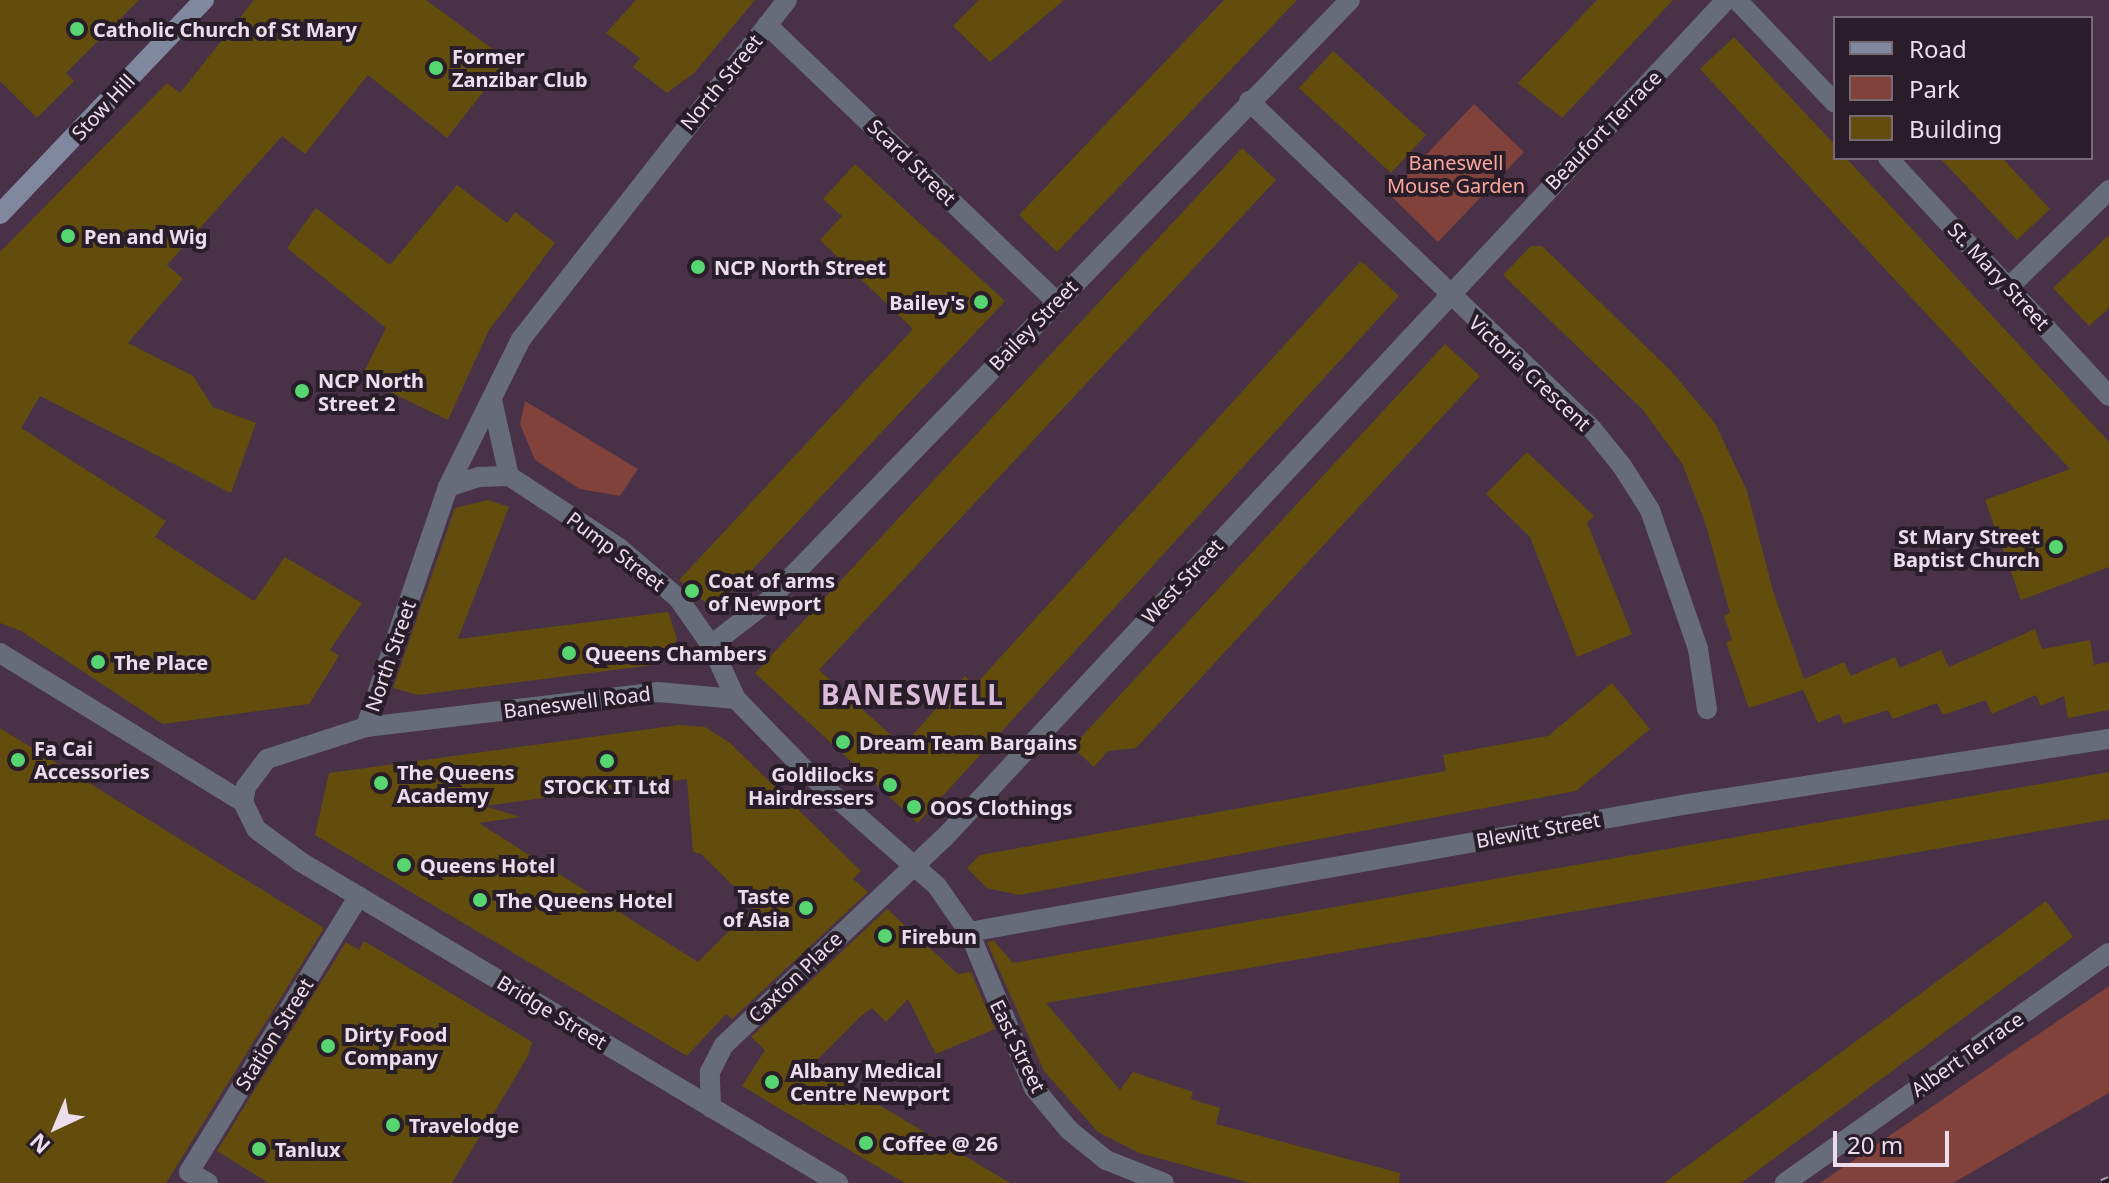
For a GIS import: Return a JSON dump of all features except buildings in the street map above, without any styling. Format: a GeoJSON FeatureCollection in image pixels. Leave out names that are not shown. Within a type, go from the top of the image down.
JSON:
{"type":"FeatureCollection","features":[{"type":"Feature","properties":{"kind":"street","name":"Stow Hill"},"geometry":{"type":"LineString","coordinates":[[0,214],[204,0]]}},
{"type":"Feature","properties":{"kind":"street","name":"North Street"},"geometry":{"type":"LineString","coordinates":[[243,802],[246,787],[267,759],[366,727],[448,487],[533,318],[787,0]]}},
{"type":"Feature","properties":{"kind":"street","name":"Bailey Street"},"geometry":{"type":"LineString","coordinates":[[711,645],[767,602],[1350,0]]}},
{"type":"Feature","properties":{"kind":"street","name":"Beaufort Terrace"},"geometry":{"type":"LineString","coordinates":[[1446,295],[1726,0]]}},
{"type":"Feature","properties":{"kind":"street"},"geometry":{"type":"LineString","coordinates":[[1737,0],[1833,101]]}},
{"type":"Feature","properties":{"kind":"street","name":"Scard Street"},"geometry":{"type":"LineString","coordinates":[[767,25],[1056,301]]}},
{"type":"Feature","properties":{"kind":"street","name":"Victoria Crescent"},"geometry":{"type":"LineString","coordinates":[[1249,101],[1446,295],[1592,429],[1650,510],[1698,649],[1707,709]]}},
{"type":"Feature","properties":{"kind":"street","name":"St. Mary Street"},"geometry":{"type":"LineString","coordinates":[[1890,160],[2109,396]]}},
{"type":"Feature","properties":{"kind":"street"},"geometry":{"type":"LineString","coordinates":[[2010,286],[2109,190]]}},
{"type":"Feature","properties":{"kind":"street","name":"West Street"},"geometry":{"type":"LineString","coordinates":[[916,866],[1446,295]]}},
{"type":"Feature","properties":{"kind":"street"},"geometry":{"type":"LineString","coordinates":[[448,487],[479,477],[509,476],[492,400]]}},
{"type":"Feature","properties":{"kind":"street","name":"Pump Street"},"geometry":{"type":"LineString","coordinates":[[509,476],[619,548],[678,598],[711,645],[736,699]]}},
{"type":"Feature","properties":{"kind":"street"},"geometry":{"type":"LineString","coordinates":[[0,653],[243,802]]}},
{"type":"Feature","properties":{"kind":"street","name":"Baneswell Road"},"geometry":{"type":"LineString","coordinates":[[366,727],[658,692],[736,699]]}},
{"type":"Feature","properties":{"kind":"street"},"geometry":{"type":"LineString","coordinates":[[736,699],[806,771],[916,866]]}},
{"type":"Feature","properties":{"kind":"street","name":"Blewitt Street"},"geometry":{"type":"LineString","coordinates":[[969,932],[1682,805],[2109,739]]}},
{"type":"Feature","properties":{"kind":"street","name":"Bridge Street"},"geometry":{"type":"LineString","coordinates":[[243,802],[247,817],[267,840],[838,1183]]}},
{"type":"Feature","properties":{"kind":"street","name":"East Street"},"geometry":{"type":"LineString","coordinates":[[916,866],[969,932],[1034,1088],[1069,1130],[1106,1160],[1164,1183]]}},
{"type":"Feature","properties":{"kind":"street","name":"Caxton Place"},"geometry":{"type":"LineString","coordinates":[[711,1108],[710,1072],[724,1045],[916,866]]}},
{"type":"Feature","properties":{"kind":"street","name":"Station Street"},"geometry":{"type":"LineString","coordinates":[[208,1183],[189,1172],[359,896]]}},
{"type":"Feature","properties":{"kind":"street","name":"Albert Terrace"},"geometry":{"type":"LineString","coordinates":[[1785,1183],[2109,953]]}},
{"type":"Feature","properties":{"kind":"green space","name":"Baneswell Mouse Garden"},"geometry":{"type":"Polygon","coordinates":[[[1474,104],[1524,152],[1438,242],[1389,194],[1474,104]]]}},
{"type":"Feature","properties":{"kind":"green space"},"geometry":{"type":"Polygon","coordinates":[[[525,401],[638,469],[620,496],[580,489],[535,460],[520,424],[525,401]]]}},
{"type":"Feature","properties":{"kind":"green space"},"geometry":{"type":"Polygon","coordinates":[[[2109,986],[2109,1093],[1953,1183],[1820,1183],[2109,986]]]}},
{"type":"Feature","properties":{"kind":"railway"},"geometry":{"type":"LineString","coordinates":[[2102,1183],[2109,1180]]}},
{"type":"Feature","properties":{"kind":"place","name":"Catholic Church of St Mary"},"geometry":{"type":"Point","coordinates":[77,29]}},
{"type":"Feature","properties":{"kind":"place","name":"Former Zanzibar Club"},"geometry":{"type":"Point","coordinates":[436,68]}},
{"type":"Feature","properties":{"kind":"place","name":"Pen and Wig"},"geometry":{"type":"Point","coordinates":[68,236]}},
{"type":"Feature","properties":{"kind":"place","name":"NCP North Street"},"geometry":{"type":"Point","coordinates":[698,267]}},
{"type":"Feature","properties":{"kind":"place","name":"Bailey's"},"geometry":{"type":"Point","coordinates":[981,302]}},
{"type":"Feature","properties":{"kind":"place","name":"NCP North Street 2"},"geometry":{"type":"Point","coordinates":[302,391]}},
{"type":"Feature","properties":{"kind":"place","name":"St Mary Street Baptist Church"},"geometry":{"type":"Point","coordinates":[2056,547]}},
{"type":"Feature","properties":{"kind":"place","name":"Coat of arms of Newport"},"geometry":{"type":"Point","coordinates":[692,591]}},
{"type":"Feature","properties":{"kind":"place","name":"Queens Chambers"},"geometry":{"type":"Point","coordinates":[569,653]}},
{"type":"Feature","properties":{"kind":"place","name":"The Place"},"geometry":{"type":"Point","coordinates":[98,662]}},
{"type":"Feature","properties":{"kind":"place","name":"Dream Team Bargains"},"geometry":{"type":"Point","coordinates":[843,742]}},
{"type":"Feature","properties":{"kind":"place","name":"Fa Cai Accessories"},"geometry":{"type":"Point","coordinates":[18,760]}},
{"type":"Feature","properties":{"kind":"place","name":"STOCK IT Ltd"},"geometry":{"type":"Point","coordinates":[607,761]}},
{"type":"Feature","properties":{"kind":"place","name":"The Queens Academy"},"geometry":{"type":"Point","coordinates":[381,783]}},
{"type":"Feature","properties":{"kind":"place","name":"Goldilocks Hairdressers"},"geometry":{"type":"Point","coordinates":[890,785]}},
{"type":"Feature","properties":{"kind":"place","name":"OOS Clothings"},"geometry":{"type":"Point","coordinates":[914,807]}},
{"type":"Feature","properties":{"kind":"place","name":"Queens Hotel"},"geometry":{"type":"Point","coordinates":[404,865]}},
{"type":"Feature","properties":{"kind":"place","name":"The Queens Hotel"},"geometry":{"type":"Point","coordinates":[480,900]}},
{"type":"Feature","properties":{"kind":"place","name":"Taste of Asia"},"geometry":{"type":"Point","coordinates":[806,908]}},
{"type":"Feature","properties":{"kind":"place","name":"Firebun"},"geometry":{"type":"Point","coordinates":[885,936]}},
{"type":"Feature","properties":{"kind":"place","name":"Dirty Food Company"},"geometry":{"type":"Point","coordinates":[328,1046]}},
{"type":"Feature","properties":{"kind":"place","name":"Albany Medical Centre Newport"},"geometry":{"type":"Point","coordinates":[772,1082]}},
{"type":"Feature","properties":{"kind":"place","name":"Travelodge"},"geometry":{"type":"Point","coordinates":[393,1125]}},
{"type":"Feature","properties":{"kind":"place","name":"Coffee @ 26"},"geometry":{"type":"Point","coordinates":[866,1143]}},
{"type":"Feature","properties":{"kind":"place","name":"Tanlux"},"geometry":{"type":"Point","coordinates":[259,1149]}},
{"type":"Feature","properties":{"kind":"district","name":"BANESWELL"},"geometry":{"type":"Point","coordinates":[913,694]}}]}
